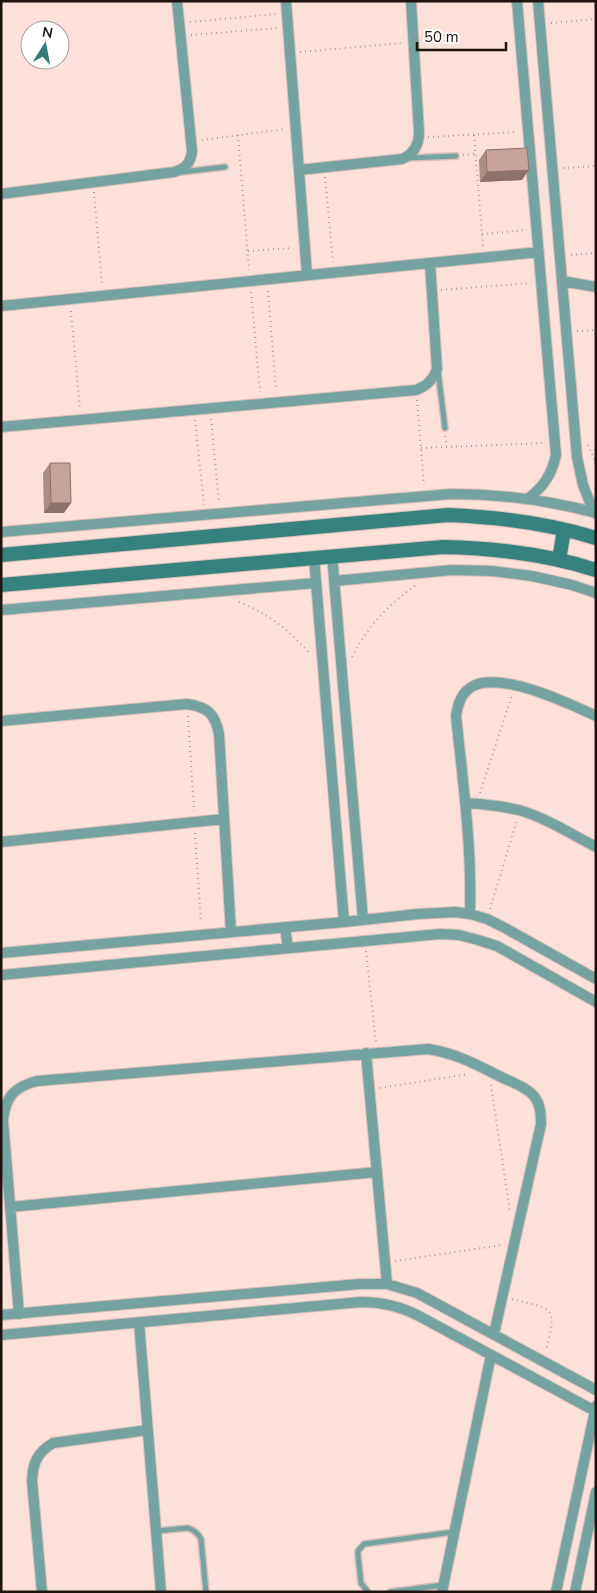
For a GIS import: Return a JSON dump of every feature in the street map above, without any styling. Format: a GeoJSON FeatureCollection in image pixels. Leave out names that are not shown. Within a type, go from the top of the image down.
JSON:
{"type":"FeatureCollection","features":[{"type":"Feature","properties":{"kind":"street"},"geometry":{"type":"LineString","coordinates":[[1,194],[174,172],[183,169],[190,161],[192,152],[177,1]]}},
{"type":"Feature","properties":{"kind":"street"},"geometry":{"type":"LineString","coordinates":[[286,1],[307,275]]}},
{"type":"Feature","properties":{"kind":"street"},"geometry":{"type":"LineString","coordinates":[[299,170],[402,159],[415,149],[419,138],[411,1]]}},
{"type":"Feature","properties":{"kind":"street"},"geometry":{"type":"LineString","coordinates":[[517,1],[556,455],[550,474],[539,490],[529,498]]}},
{"type":"Feature","properties":{"kind":"street"},"geometry":{"type":"LineString","coordinates":[[538,1],[578,457],[583,485],[595,513]]}},
{"type":"Feature","properties":{"kind":"street"},"geometry":{"type":"LineString","coordinates":[[1,306],[539,252]]}},
{"type":"Feature","properties":{"kind":"street"},"geometry":{"type":"LineString","coordinates":[[1,428],[416,390],[428,385],[432,380],[438,362],[430,263]]}},
{"type":"Feature","properties":{"kind":"street"},"geometry":{"type":"LineString","coordinates":[[562,280],[596,288]]}},
{"type":"Feature","properties":{"kind":"street"},"geometry":{"type":"LineString","coordinates":[[1,532],[424,496],[477,494],[529,498],[595,513]]}},
{"type":"Feature","properties":{"kind":"street"},"geometry":{"type":"LineString","coordinates":[[1,555],[448,515],[493,518],[564,530],[596,538]]}},
{"type":"Feature","properties":{"kind":"street"},"geometry":{"type":"LineString","coordinates":[[559,560],[564,530]]}},
{"type":"Feature","properties":{"kind":"street"},"geometry":{"type":"LineString","coordinates":[[1,585],[332,555],[443,547],[502,550],[559,560],[596,570]]}},
{"type":"Feature","properties":{"kind":"street"},"geometry":{"type":"LineString","coordinates":[[332,555],[363,920]]}},
{"type":"Feature","properties":{"kind":"street"},"geometry":{"type":"LineString","coordinates":[[314,557],[344,922]]}},
{"type":"Feature","properties":{"kind":"street"},"geometry":{"type":"LineString","coordinates":[[334,581],[452,570],[492,571],[532,576],[572,585],[596,593]]}},
{"type":"Feature","properties":{"kind":"street"},"geometry":{"type":"LineString","coordinates":[[1,610],[316,583]]}},
{"type":"Feature","properties":{"kind":"street"},"geometry":{"type":"LineString","coordinates":[[470,914],[470,858],[456,716],[458,704],[464,693],[473,686],[485,682],[515,685],[565,701],[596,716]]}},
{"type":"Feature","properties":{"kind":"street"},"geometry":{"type":"LineString","coordinates":[[1,721],[187,704],[199,706],[210,712],[217,722],[219,734],[232,932]]}},
{"type":"Feature","properties":{"kind":"street"},"geometry":{"type":"LineString","coordinates":[[465,802],[493,805],[520,811],[546,821],[596,847]]}},
{"type":"Feature","properties":{"kind":"street"},"geometry":{"type":"LineString","coordinates":[[1,842],[224,819]]}},
{"type":"Feature","properties":{"kind":"street"},"geometry":{"type":"LineString","coordinates":[[1,952],[438,913],[470,914],[505,928],[596,978]]}},
{"type":"Feature","properties":{"kind":"street"},"geometry":{"type":"LineString","coordinates":[[285,927],[288,948]]}},
{"type":"Feature","properties":{"kind":"street"},"geometry":{"type":"LineString","coordinates":[[1,975],[440,934],[459,935],[497,946],[596,1002]]}},
{"type":"Feature","properties":{"kind":"street"},"geometry":{"type":"LineString","coordinates":[[19,1314],[3,1120],[5,1106],[12,1094],[24,1085],[37,1081],[428,1049],[460,1056],[530,1092],[538,1102],[541,1113],[541,1124],[494,1334]]}},
{"type":"Feature","properties":{"kind":"street"},"geometry":{"type":"LineString","coordinates":[[372,1053],[370,1089],[387,1284]]}},
{"type":"Feature","properties":{"kind":"street"},"geometry":{"type":"LineString","coordinates":[[10,1207],[377,1172]]}},
{"type":"Feature","properties":{"kind":"street"},"geometry":{"type":"LineString","coordinates":[[1,1315],[367,1283],[387,1284],[417,1293],[596,1390]]}},
{"type":"Feature","properties":{"kind":"street"},"geometry":{"type":"LineString","coordinates":[[296,1290],[298,1308]]}},
{"type":"Feature","properties":{"kind":"street"},"geometry":{"type":"LineString","coordinates":[[1,1335],[361,1302],[391,1304],[419,1316],[595,1408],[556,1592]]}},
{"type":"Feature","properties":{"kind":"street"},"geometry":{"type":"LineString","coordinates":[[139,1322],[161,1592]]}},
{"type":"Feature","properties":{"kind":"street"},"geometry":{"type":"LineString","coordinates":[[442,1588],[491,1355]]}},
{"type":"Feature","properties":{"kind":"street"},"geometry":{"type":"LineString","coordinates":[[42,1592],[32,1480],[32,1470],[36,1458],[53,1443],[148,1430]]}},
{"type":"Feature","properties":{"kind":"street"},"geometry":{"type":"LineString","coordinates":[[575,1592],[596,1492]]}},
{"type":"Feature","properties":{"kind":"lane"},"geometry":{"type":"LineString","coordinates":[[402,159],[456,156]]}},
{"type":"Feature","properties":{"kind":"lane"},"geometry":{"type":"LineString","coordinates":[[174,172],[225,167]]}},
{"type":"Feature","properties":{"kind":"lane"},"geometry":{"type":"LineString","coordinates":[[438,362],[445,428]]}},
{"type":"Feature","properties":{"kind":"lane"},"geometry":{"type":"LineString","coordinates":[[156,1531],[188,1528],[199,1535],[206,1592]]}},
{"type":"Feature","properties":{"kind":"lane"},"geometry":{"type":"LineString","coordinates":[[368,1592],[361,1583],[358,1556],[358,1551],[364,1544],[454,1532]]}},
{"type":"Feature","properties":{"kind":"lane"},"geometry":{"type":"LineString","coordinates":[[390,1592],[442,1588]]}},
{"type":"Feature","properties":{"kind":"path"},"geometry":{"type":"LineString","coordinates":[[179,22],[287,14]]}},
{"type":"Feature","properties":{"kind":"path"},"geometry":{"type":"LineString","coordinates":[[540,24],[596,19]]}},
{"type":"Feature","properties":{"kind":"path"},"geometry":{"type":"LineString","coordinates":[[180,36],[288,27]]}},
{"type":"Feature","properties":{"kind":"path"},"geometry":{"type":"LineString","coordinates":[[290,53],[413,42]]}},
{"type":"Feature","properties":{"kind":"path"},"geometry":{"type":"LineString","coordinates":[[191,141],[296,128]]}},
{"type":"Feature","properties":{"kind":"path"},"geometry":{"type":"LineString","coordinates":[[419,138],[528,131]]}},
{"type":"Feature","properties":{"kind":"path"},"geometry":{"type":"LineString","coordinates":[[474,135],[484,257]]}},
{"type":"Feature","properties":{"kind":"path"},"geometry":{"type":"LineString","coordinates":[[456,156],[475,154]]}},
{"type":"Feature","properties":{"kind":"path"},"geometry":{"type":"LineString","coordinates":[[553,169],[596,166]]}},
{"type":"Feature","properties":{"kind":"path"},"geometry":{"type":"LineString","coordinates":[[324,167],[334,272]]}},
{"type":"Feature","properties":{"kind":"path"},"geometry":{"type":"LineString","coordinates":[[93,182],[103,295]]}},
{"type":"Feature","properties":{"kind":"path"},"geometry":{"type":"LineString","coordinates":[[482,234],[536,229]]}},
{"type":"Feature","properties":{"kind":"path"},"geometry":{"type":"LineString","coordinates":[[248,251],[305,247]]}},
{"type":"Feature","properties":{"kind":"path"},"geometry":{"type":"LineString","coordinates":[[560,256],[596,253]]}},
{"type":"Feature","properties":{"kind":"path"},"geometry":{"type":"LineString","coordinates":[[268,279],[277,403]]}},
{"type":"Feature","properties":{"kind":"path"},"geometry":{"type":"LineString","coordinates":[[432,291],[541,282]]}},
{"type":"Feature","properties":{"kind":"path"},"geometry":{"type":"LineString","coordinates":[[70,299],[80,420]]}},
{"type":"Feature","properties":{"kind":"path"},"geometry":{"type":"LineString","coordinates":[[567,332],[596,330]]}},
{"type":"Feature","properties":{"kind":"path"},"geometry":{"type":"LineString","coordinates":[[416,390],[424,496]]}},
{"type":"Feature","properties":{"kind":"path"},"geometry":{"type":"LineString","coordinates":[[210,409],[220,514]]}},
{"type":"Feature","properties":{"kind":"path"},"geometry":{"type":"LineString","coordinates":[[194,410],[205,515]]}},
{"type":"Feature","properties":{"kind":"path"},"geometry":{"type":"LineString","coordinates":[[445,428],[447,447]]}},
{"type":"Feature","properties":{"kind":"path"},"geometry":{"type":"LineString","coordinates":[[421,448],[555,443]]}},
{"type":"Feature","properties":{"kind":"path"},"geometry":{"type":"LineString","coordinates":[[343,678],[365,634],[381,614],[419,583]]}},
{"type":"Feature","properties":{"kind":"path"},"geometry":{"type":"LineString","coordinates":[[238,602],[254,607],[275,620],[294,636],[311,655]]}},
{"type":"Feature","properties":{"kind":"path"},"geometry":{"type":"LineString","coordinates":[[477,803],[515,685]]}},
{"type":"Feature","properties":{"kind":"path"},"geometry":{"type":"LineString","coordinates":[[486,919],[520,811]]}},
{"type":"Feature","properties":{"kind":"path"},"geometry":{"type":"LineString","coordinates":[[364,941],[372,1053]]}},
{"type":"Feature","properties":{"kind":"path"},"geometry":{"type":"LineString","coordinates":[[370,1089],[489,1071],[510,1215]]}},
{"type":"Feature","properties":{"kind":"path"},"geometry":{"type":"LineString","coordinates":[[385,1262],[514,1244]]}},
{"type":"Feature","properties":{"kind":"path"},"geometry":{"type":"LineString","coordinates":[[502,1296],[543,1307],[551,1314],[553,1324],[542,1361]]}},
{"type":"Feature","properties":{"kind":"building"},"geometry":{"type":"Polygon","coordinates":[[[527,148],[529,170],[487,172],[486,150],[527,148]]]}},
{"type":"Feature","properties":{"kind":"building"},"geometry":{"type":"Polygon","coordinates":[[[50,463],[70,463],[71,503],[51,503],[50,463]]]}}]}
